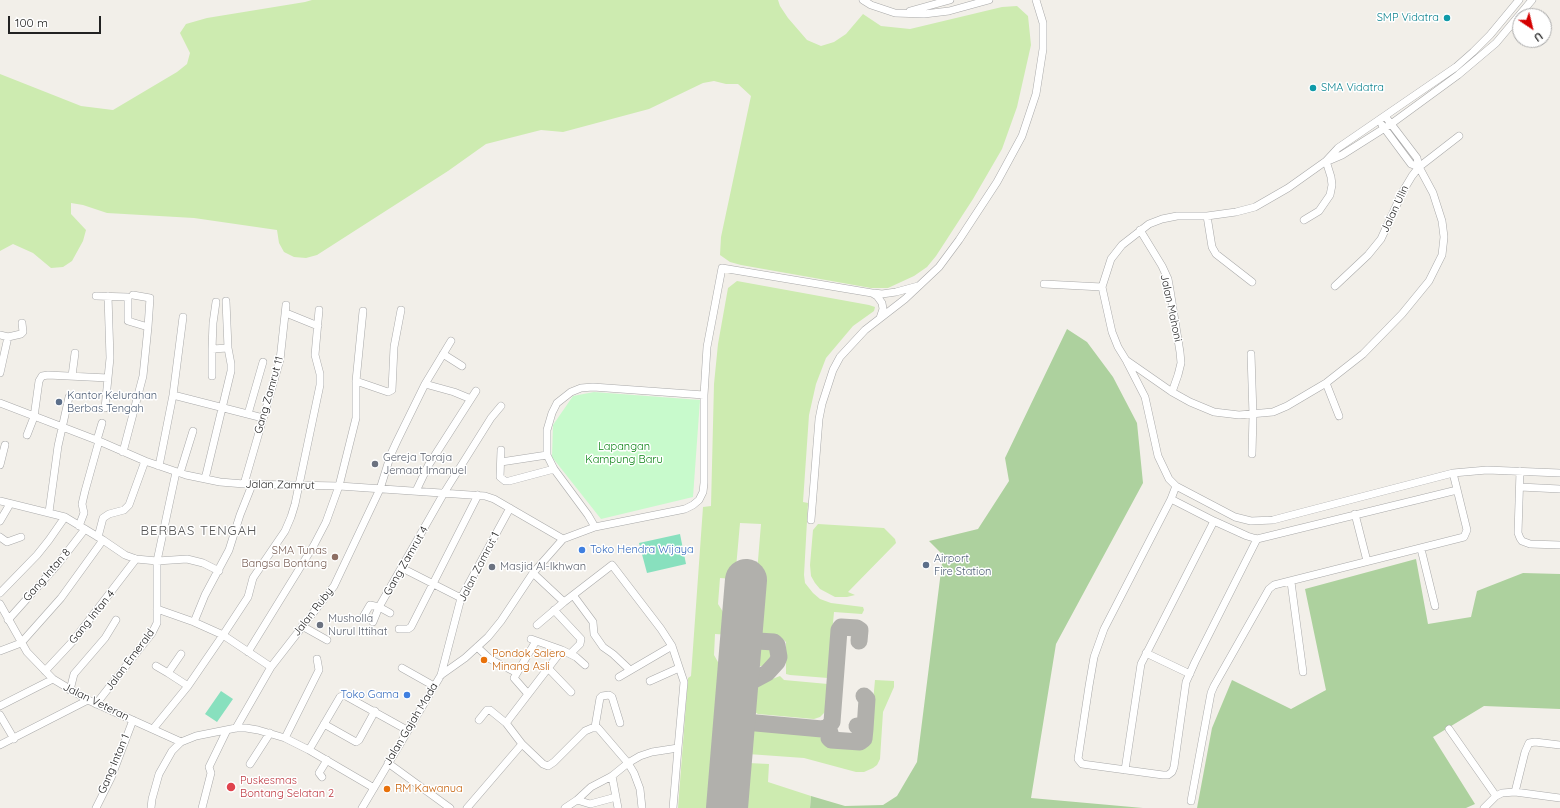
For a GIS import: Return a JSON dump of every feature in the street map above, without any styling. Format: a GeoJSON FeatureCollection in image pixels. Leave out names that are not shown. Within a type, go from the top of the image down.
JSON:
{"type":"FeatureCollection","features":[{"type":"Feature","properties":{"kind":"street"},"geometry":{"type":"LineString","coordinates":[[863,0],[872,5],[895,13],[924,14],[949,11],[989,0]]}},
{"type":"Feature","properties":{"kind":"street"},"geometry":{"type":"LineString","coordinates":[[906,13],[950,0]]}},
{"type":"Feature","properties":{"kind":"street"},"geometry":{"type":"LineString","coordinates":[[811,520],[819,419],[832,370],[840,357],[865,330],[922,284],[939,267],[959,240],[997,182],[1022,136],[1036,94],[1043,49],[1043,23],[1036,0]]}},
{"type":"Feature","properties":{"kind":"street"},"geometry":{"type":"LineString","coordinates":[[1519,0],[1490,35],[1473,52],[1440,79],[1338,148],[1326,161],[1288,188],[1255,207],[1236,212],[1207,216],[1177,216],[1162,219],[1149,224],[1140,230],[1122,245],[1111,259],[1102,287],[1112,332],[1118,347],[1139,384],[1147,404],[1161,466],[1168,479],[1176,486],[1236,517],[1250,521],[1261,521],[1288,516],[1453,473],[1487,470],[1560,473]]}},
{"type":"Feature","properties":{"kind":"street"},"geometry":{"type":"LineString","coordinates":[[1326,161],[1342,155],[1388,126],[1458,75],[1496,43],[1532,0]]}},
{"type":"Feature","properties":{"kind":"street"},"geometry":{"type":"LineString","coordinates":[[1385,116],[1388,126]]}},
{"type":"Feature","properties":{"kind":"street"},"geometry":{"type":"LineString","coordinates":[[1126,360],[1172,392],[1195,405],[1214,412],[1225,414],[1253,415],[1273,412],[1287,406],[1326,383],[1363,354],[1402,314],[1429,281],[1442,255],[1444,237],[1438,206],[1419,167],[1417,158],[1388,126],[1378,120]]}},
{"type":"Feature","properties":{"kind":"street","name":"Jalan Ulin"},"geometry":{"type":"LineString","coordinates":[[1335,286],[1375,247],[1386,229],[1406,183],[1419,167],[1459,136]]}},
{"type":"Feature","properties":{"kind":"street"},"geometry":{"type":"LineString","coordinates":[[1304,220],[1319,211],[1330,195],[1331,181],[1326,161]]}},
{"type":"Feature","properties":{"kind":"street"},"geometry":{"type":"LineString","coordinates":[[1207,216],[1212,247],[1216,254],[1252,282]]}},
{"type":"Feature","properties":{"kind":"street","name":"Jalan Mahoni"},"geometry":{"type":"LineString","coordinates":[[1140,230],[1162,266],[1168,279],[1180,352],[1178,375],[1172,392]]}},
{"type":"Feature","properties":{"kind":"street"},"geometry":{"type":"LineString","coordinates":[[563,539],[595,527],[685,509],[694,505],[699,500],[703,492],[704,483],[704,395],[707,347],[722,268],[882,294],[896,292],[922,284]]}},
{"type":"Feature","properties":{"kind":"street"},"geometry":{"type":"LineString","coordinates":[[1044,284],[1102,287]]}},
{"type":"Feature","properties":{"kind":"street"},"geometry":{"type":"LineString","coordinates":[[872,293],[877,296],[882,303],[883,309],[880,318]]}},
{"type":"Feature","properties":{"kind":"street"},"geometry":{"type":"LineString","coordinates":[[96,296],[128,297],[128,321],[148,327]]}},
{"type":"Feature","properties":{"kind":"street"},"geometry":{"type":"LineString","coordinates":[[105,408],[110,358],[108,296]]}},
{"type":"Feature","properties":{"kind":"street"},"geometry":{"type":"LineString","coordinates":[[123,452],[143,376],[150,298],[148,296],[133,296]]}},
{"type":"Feature","properties":{"kind":"street"},"geometry":{"type":"LineString","coordinates":[[205,479],[231,371],[228,348],[226,301]]}},
{"type":"Feature","properties":{"kind":"street"},"geometry":{"type":"LineString","coordinates":[[212,376],[212,323],[216,302]]}},
{"type":"Feature","properties":{"kind":"street","name":"Gang Zamrut 11"},"geometry":{"type":"LineString","coordinates":[[244,484],[280,360],[286,305]]}},
{"type":"Feature","properties":{"kind":"street"},"geometry":{"type":"LineString","coordinates":[[153,729],[188,686],[223,635],[248,597],[253,578],[285,531],[295,504],[320,385],[320,374],[315,355],[319,310]]}},
{"type":"Feature","properties":{"kind":"street"},"geometry":{"type":"LineString","coordinates":[[356,381],[388,392],[392,390],[394,347],[401,310]]}},
{"type":"Feature","properties":{"kind":"street"},"geometry":{"type":"LineString","coordinates":[[248,652],[314,545],[326,522],[339,486],[356,418],[356,381],[363,311]]}},
{"type":"Feature","properties":{"kind":"street"},"geometry":{"type":"LineString","coordinates":[[286,313],[318,326]]}},
{"type":"Feature","properties":{"kind":"street"},"geometry":{"type":"LineString","coordinates":[[158,466],[173,395],[183,317]]}},
{"type":"Feature","properties":{"kind":"street"},"geometry":{"type":"LineString","coordinates":[[0,335],[8,337],[22,333],[22,323]]}},
{"type":"Feature","properties":{"kind":"street"},"geometry":{"type":"LineString","coordinates":[[0,373],[8,337]]}},
{"type":"Feature","properties":{"kind":"street","name":"Jalan Ruby"},"geometry":{"type":"LineString","coordinates":[[236,728],[270,667],[334,586],[380,489],[394,448],[425,384],[451,341]]}},
{"type":"Feature","properties":{"kind":"street"},"geometry":{"type":"LineString","coordinates":[[212,349],[228,348]]}},
{"type":"Feature","properties":{"kind":"street"},"geometry":{"type":"LineString","coordinates":[[72,376],[75,353]]}},
{"type":"Feature","properties":{"kind":"street"},"geometry":{"type":"LineString","coordinates":[[443,354],[462,366]]}},
{"type":"Feature","properties":{"kind":"street"},"geometry":{"type":"LineString","coordinates":[[1251,354],[1253,415],[1252,454]]}},
{"type":"Feature","properties":{"kind":"street"},"geometry":{"type":"LineString","coordinates":[[248,414],[263,362]]}},
{"type":"Feature","properties":{"kind":"street"},"geometry":{"type":"LineString","coordinates":[[1139,384],[1147,374]]}},
{"type":"Feature","properties":{"kind":"street"},"geometry":{"type":"LineString","coordinates":[[27,435],[34,417],[39,380],[42,376],[108,378]]}},
{"type":"Feature","properties":{"kind":"street"},"geometry":{"type":"LineString","coordinates":[[1326,383],[1339,416]]}},
{"type":"Feature","properties":{"kind":"street"},"geometry":{"type":"LineString","coordinates":[[425,384],[454,392],[471,399]]}},
{"type":"Feature","properties":{"kind":"street"},"geometry":{"type":"LineString","coordinates":[[595,527],[588,515],[554,469],[547,455],[547,430],[552,413],[557,403],[570,392],[581,388],[593,387],[704,395]]}},
{"type":"Feature","properties":{"kind":"street"},"geometry":{"type":"LineString","coordinates":[[416,491],[428,466],[476,392]]}},
{"type":"Feature","properties":{"kind":"street"},"geometry":{"type":"LineString","coordinates":[[173,395],[263,418]]}},
{"type":"Feature","properties":{"kind":"street"},"geometry":{"type":"LineString","coordinates":[[49,512],[56,454],[69,397]]}},
{"type":"Feature","properties":{"kind":"street","name":"Jalan Zamrut"},"geometry":{"type":"LineString","coordinates":[[0,403],[98,441],[144,461],[205,479],[252,485],[339,486],[478,495],[494,499],[563,539]]}},
{"type":"Feature","properties":{"kind":"street","name":"Gang Zamrut 4"},"geometry":{"type":"LineString","coordinates":[[363,617],[370,605],[379,608],[444,493],[491,418],[501,406]]}},
{"type":"Feature","properties":{"kind":"street"},"geometry":{"type":"LineString","coordinates":[[82,527],[84,513],[82,504],[102,423]]}},
{"type":"Feature","properties":{"kind":"street","name":"Jalan Emerald"},"geometry":{"type":"LineString","coordinates":[[96,704],[152,633],[157,623],[157,561],[178,472],[193,431]]}},
{"type":"Feature","properties":{"kind":"street"},"geometry":{"type":"LineString","coordinates":[[0,465],[5,445]]}},
{"type":"Feature","properties":{"kind":"street"},"geometry":{"type":"LineString","coordinates":[[501,450],[500,477],[507,481],[554,469]]}},
{"type":"Feature","properties":{"kind":"street"},"geometry":{"type":"LineString","coordinates":[[501,462],[547,455]]}},
{"type":"Feature","properties":{"kind":"street"},"geometry":{"type":"LineString","coordinates":[[0,651],[21,643],[61,598],[101,539],[103,518],[108,514],[124,510],[129,505],[144,461]]}},
{"type":"Feature","properties":{"kind":"street"},"geometry":{"type":"LineString","coordinates":[[1520,471],[1518,533],[1522,541],[1530,544],[1560,545]]}},
{"type":"Feature","properties":{"kind":"street"},"geometry":{"type":"LineString","coordinates":[[1191,802],[1207,709],[1214,686],[1269,589],[1274,585],[1460,539],[1466,535],[1467,530],[1453,473]]}},
{"type":"Feature","properties":{"kind":"street"},"geometry":{"type":"LineString","coordinates":[[194,622],[205,595],[229,550],[240,515],[252,485]]}},
{"type":"Feature","properties":{"kind":"street"},"geometry":{"type":"LineString","coordinates":[[1176,486],[1171,499],[1104,629],[1094,657],[1090,674],[1078,759],[1082,764],[1163,775],[1172,772],[1174,767],[1186,682],[1257,538]]}},
{"type":"Feature","properties":{"kind":"street"},"geometry":{"type":"LineString","coordinates":[[1520,487],[1560,489]]}},
{"type":"Feature","properties":{"kind":"street"},"geometry":{"type":"LineString","coordinates":[[1171,499],[1247,536],[1257,538],[1457,490]]}},
{"type":"Feature","properties":{"kind":"street"},"geometry":{"type":"LineString","coordinates":[[399,629],[408,630],[411,627],[478,495]]}},
{"type":"Feature","properties":{"kind":"street"},"geometry":{"type":"LineString","coordinates":[[0,501],[65,517],[125,555],[136,559],[157,561],[187,559],[203,563],[219,570]]}},
{"type":"Feature","properties":{"kind":"street"},"geometry":{"type":"LineString","coordinates":[[0,521],[10,504]]}},
{"type":"Feature","properties":{"kind":"street","name":"Jalan Zamrut 1"},"geometry":{"type":"LineString","coordinates":[[441,674],[461,598],[510,508]]}},
{"type":"Feature","properties":{"kind":"street"},"geometry":{"type":"LineString","coordinates":[[1355,514],[1367,561]]}},
{"type":"Feature","properties":{"kind":"street"},"geometry":{"type":"LineString","coordinates":[[0,593],[37,555],[65,517]]}},
{"type":"Feature","properties":{"kind":"street"},"geometry":{"type":"LineString","coordinates":[[1125,770],[1141,664],[1214,521]]}},
{"type":"Feature","properties":{"kind":"street","name":"Gang Intan 8"},"geometry":{"type":"LineString","coordinates":[[5,619],[58,564],[82,527]]}},
{"type":"Feature","properties":{"kind":"street"},"geometry":{"type":"LineString","coordinates":[[0,537],[6,542],[21,537]]}},
{"type":"Feature","properties":{"kind":"street","name":"Jalan Gajah Mada"},"geometry":{"type":"LineString","coordinates":[[362,808],[441,674],[465,658],[502,621],[533,573],[563,539]]}},
{"type":"Feature","properties":{"kind":"street"},"geometry":{"type":"LineString","coordinates":[[1421,549],[1435,606]]}},
{"type":"Feature","properties":{"kind":"street","name":"Gang Intan 4"},"geometry":{"type":"LineString","coordinates":[[45,672],[73,641],[136,559]]}},
{"type":"Feature","properties":{"kind":"street"},"geometry":{"type":"LineString","coordinates":[[537,625],[612,565],[661,629],[672,646],[684,682],[673,808]]}},
{"type":"Feature","properties":{"kind":"street"},"geometry":{"type":"LineString","coordinates":[[402,568],[461,598]]}},
{"type":"Feature","properties":{"kind":"street"},"geometry":{"type":"LineString","coordinates":[[533,573],[564,602]]}},
{"type":"Feature","properties":{"kind":"street"},"geometry":{"type":"LineString","coordinates":[[1291,582],[1304,672]]}},
{"type":"Feature","properties":{"kind":"street"},"geometry":{"type":"LineString","coordinates":[[573,595],[593,622],[593,631],[603,647],[630,670]]}},
{"type":"Feature","properties":{"kind":"street","name":"Jalan Veteran"},"geometry":{"type":"LineString","coordinates":[[0,604],[5,619],[21,643],[33,659],[53,680],[96,704],[181,742]]}},
{"type":"Feature","properties":{"kind":"street"},"geometry":{"type":"LineString","coordinates":[[373,622],[379,608],[390,613]]}},
{"type":"Feature","properties":{"kind":"street"},"geometry":{"type":"LineString","coordinates":[[157,609],[194,622],[223,635],[270,667]]}},
{"type":"Feature","properties":{"kind":"street"},"geometry":{"type":"LineString","coordinates":[[554,610],[581,640]]}},
{"type":"Feature","properties":{"kind":"street"},"geometry":{"type":"LineString","coordinates":[[70,690],[74,674],[105,638],[116,620]]}},
{"type":"Feature","properties":{"kind":"street"},"geometry":{"type":"LineString","coordinates":[[302,626],[327,640]]}},
{"type":"Feature","properties":{"kind":"street"},"geometry":{"type":"LineString","coordinates":[[581,640],[595,636]]}},
{"type":"Feature","properties":{"kind":"street"},"geometry":{"type":"LineString","coordinates":[[528,694],[514,678],[533,640],[571,654],[585,665]]}},
{"type":"Feature","properties":{"kind":"street"},"geometry":{"type":"LineString","coordinates":[[571,654],[580,644],[581,640]]}},
{"type":"Feature","properties":{"kind":"street"},"geometry":{"type":"LineString","coordinates":[[618,677],[672,646]]}},
{"type":"Feature","properties":{"kind":"street"},"geometry":{"type":"LineString","coordinates":[[477,647],[490,659],[517,673]]}},
{"type":"Feature","properties":{"kind":"street"},"geometry":{"type":"LineString","coordinates":[[506,724],[562,650]]}},
{"type":"Feature","properties":{"kind":"street"},"geometry":{"type":"LineString","coordinates":[[168,673],[181,654]]}},
{"type":"Feature","properties":{"kind":"street"},"geometry":{"type":"LineString","coordinates":[[1146,654],[1190,674]]}},
{"type":"Feature","properties":{"kind":"street"},"geometry":{"type":"LineString","coordinates":[[285,738],[319,670],[317,659]]}},
{"type":"Feature","properties":{"kind":"street"},"geometry":{"type":"LineString","coordinates":[[156,666],[188,686]]}},
{"type":"Feature","properties":{"kind":"street"},"geometry":{"type":"LineString","coordinates":[[402,668],[434,686]]}},
{"type":"Feature","properties":{"kind":"street"},"geometry":{"type":"LineString","coordinates":[[548,668],[571,692]]}},
{"type":"Feature","properties":{"kind":"street"},"geometry":{"type":"LineString","coordinates":[[650,681],[679,668]]}},
{"type":"Feature","properties":{"kind":"street"},"geometry":{"type":"LineString","coordinates":[[0,706],[53,680]]}},
{"type":"Feature","properties":{"kind":"street"},"geometry":{"type":"LineString","coordinates":[[309,750],[340,697],[344,694],[407,730]]}},
{"type":"Feature","properties":{"kind":"street"},"geometry":{"type":"LineString","coordinates":[[595,727],[600,698],[602,696],[609,695],[612,697],[620,723]]}},
{"type":"Feature","properties":{"kind":"street"},"geometry":{"type":"LineString","coordinates":[[0,745],[88,700]]}},
{"type":"Feature","properties":{"kind":"street"},"geometry":{"type":"LineString","coordinates":[[479,720],[488,710],[506,724],[522,744],[543,764],[548,766],[554,762],[585,731],[595,727],[601,730],[628,763],[634,773],[640,789],[642,808]]}},
{"type":"Feature","properties":{"kind":"street"},"geometry":{"type":"LineString","coordinates":[[324,724],[356,742],[359,740],[375,712]]}},
{"type":"Feature","properties":{"kind":"street"},"geometry":{"type":"LineString","coordinates":[[0,715],[14,739]]}},
{"type":"Feature","properties":{"kind":"street","name":"Gang Intan 1"},"geometry":{"type":"LineString","coordinates":[[96,808],[111,778],[133,720]]}},
{"type":"Feature","properties":{"kind":"street"},"geometry":{"type":"LineString","coordinates":[[151,808],[153,793],[164,764],[172,751],[181,742],[196,736],[236,728],[246,728],[285,738],[327,760],[374,788]]}},
{"type":"Feature","properties":{"kind":"street"},"geometry":{"type":"LineString","coordinates":[[1448,729],[1496,796]]}},
{"type":"Feature","properties":{"kind":"street"},"geometry":{"type":"LineString","coordinates":[[202,808],[211,772],[209,768],[227,730]]}},
{"type":"Feature","properties":{"kind":"street"},"geometry":{"type":"LineString","coordinates":[[250,764],[270,733]]}},
{"type":"Feature","properties":{"kind":"street"},"geometry":{"type":"LineString","coordinates":[[1515,792],[1525,752],[1529,743],[1535,742],[1560,746]]}},
{"type":"Feature","properties":{"kind":"street"},"geometry":{"type":"LineString","coordinates":[[467,808],[522,744]]}},
{"type":"Feature","properties":{"kind":"street"},"geometry":{"type":"LineString","coordinates":[[565,808],[577,800],[591,787],[612,776],[628,763],[645,754],[678,748]]}},
{"type":"Feature","properties":{"kind":"street"},"geometry":{"type":"LineString","coordinates":[[322,777],[319,773],[327,760]]}},
{"type":"Feature","properties":{"kind":"street"},"geometry":{"type":"LineString","coordinates":[[388,762],[450,808]]}},
{"type":"Feature","properties":{"kind":"street"},"geometry":{"type":"LineString","coordinates":[[612,776],[618,808]]}},
{"type":"Feature","properties":{"kind":"street"},"geometry":{"type":"LineString","coordinates":[[1484,808],[1496,796],[1502,793],[1515,792],[1560,798]]}},
{"type":"Feature","properties":{"kind":"street"},"geometry":{"type":"LineString","coordinates":[[577,800],[590,804],[616,798]]}},
{"type":"Feature","properties":{"kind":"street"},"geometry":{"type":"LineString","coordinates":[[437,808],[442,802]]}},
{"type":"Feature","properties":{"kind":"green space"},"geometry":{"type":"Polygon","coordinates":[[[312,0],[778,0],[788,18],[807,40],[821,46],[834,42],[846,34],[863,14],[881,26],[910,29],[1002,7],[1017,6],[1028,16],[1031,45],[1017,107],[1002,149],[973,199],[936,256],[927,267],[914,276],[888,288],[871,288],[741,265],[730,262],[720,255],[721,237],[751,96],[738,84],[726,84],[714,81],[703,83],[649,109],[563,132],[541,130],[486,144],[448,171],[317,255],[306,258],[294,257],[284,252],[279,243],[277,230],[194,218],[107,213],[83,205],[71,203],[71,214],[86,230],[83,241],[72,261],[63,267],[51,268],[33,253],[13,244],[0,251],[0,74],[81,106],[113,110],[177,72],[187,64],[190,53],[180,33],[186,24],[207,18],[312,0]]]}},
{"type":"Feature","properties":{"kind":"green space"},"geometry":{"type":"Polygon","coordinates":[[[737,281],[875,307],[874,311],[853,326],[826,358],[816,384],[809,415],[803,502],[808,503],[804,575],[805,583],[820,599],[831,603],[863,607],[864,610],[862,614],[834,612],[828,678],[786,674],[786,642],[779,636],[752,633],[761,524],[740,523],[735,579],[720,578],[718,604],[732,626],[731,635],[715,634],[714,655],[727,678],[717,808],[678,808],[688,678],[691,676],[703,507],[711,506],[714,384],[718,344],[728,288],[737,281]]]}},
{"type":"Feature","properties":{"kind":"green space"},"geometry":{"type":"Polygon","coordinates":[[[1067,329],[1087,342],[1113,377],[1137,423],[1143,483],[1056,644],[1031,798],[1143,808],[810,808],[811,796],[845,806],[883,805],[897,796],[917,762],[943,555],[929,541],[978,529],[1009,481],[1005,458],[1067,329]]]}},
{"type":"Feature","properties":{"kind":"green space","name":"Lapangan Kampung Baru"},"geometry":{"type":"Polygon","coordinates":[[[594,392],[700,400],[693,497],[601,519],[552,457],[553,425],[573,396],[594,392]]]}},
{"type":"Feature","properties":{"kind":"green space"},"geometry":{"type":"Polygon","coordinates":[[[818,524],[884,528],[895,539],[896,543],[848,592],[855,595],[835,597],[820,589],[811,576],[810,565],[813,530],[818,524]]]}},
{"type":"Feature","properties":{"kind":"green space"},"geometry":{"type":"Polygon","coordinates":[[[680,534],[686,564],[647,573],[639,543],[680,534]]]}},
{"type":"Feature","properties":{"kind":"green space"},"geometry":{"type":"Polygon","coordinates":[[[1416,559],[1428,624],[1471,617],[1477,591],[1523,573],[1560,574],[1560,709],[1484,706],[1433,737],[1475,804],[1466,808],[1197,808],[1212,728],[1232,680],[1291,709],[1326,690],[1305,589],[1416,559]]]}},
{"type":"Feature","properties":{"kind":"green space"},"geometry":{"type":"Polygon","coordinates":[[[765,647],[771,651],[770,659],[763,666],[758,666],[753,660],[754,649],[765,647]]]}},
{"type":"Feature","properties":{"kind":"green space"},"geometry":{"type":"Polygon","coordinates":[[[780,676],[784,680],[828,684],[826,711],[820,717],[814,719],[758,714],[753,711],[746,703],[747,692],[762,683],[780,676]]]}},
{"type":"Feature","properties":{"kind":"green space"},"geometry":{"type":"Polygon","coordinates":[[[875,680],[894,681],[894,687],[883,712],[880,759],[877,765],[873,768],[864,772],[856,772],[804,758],[748,754],[744,751],[744,735],[747,731],[757,727],[811,731],[820,737],[823,742],[869,746],[875,680]]]}},
{"type":"Feature","properties":{"kind":"green space"},"geometry":{"type":"Polygon","coordinates":[[[221,691],[233,699],[217,722],[205,714],[221,691]]]}},
{"type":"Feature","properties":{"kind":"green space"},"geometry":{"type":"Polygon","coordinates":[[[748,763],[769,764],[768,782],[811,796],[810,808],[738,808],[742,768],[748,763]]]}},
{"type":"Feature","properties":{"kind":"taxiway"},"geometry":{"type":"LineString","coordinates":[[745,722],[822,729],[828,727],[832,722],[839,630],[841,627],[857,628],[860,630],[859,641]]}},
{"type":"Feature","properties":{"kind":"taxiway"},"geometry":{"type":"LineString","coordinates":[[737,689],[767,673],[777,662],[779,657],[777,645],[774,642],[741,640]]}},
{"type":"Feature","properties":{"kind":"taxiway"},"geometry":{"type":"LineString","coordinates":[[864,696],[867,699],[865,729]]}},
{"type":"Feature","properties":{"kind":"taxiway"},"geometry":{"type":"LineString","coordinates":[[733,732],[745,722],[739,717],[735,707]]}},
{"type":"Feature","properties":{"kind":"taxiway"},"geometry":{"type":"LineString","coordinates":[[822,729],[830,733],[829,738],[831,740],[860,742],[864,739],[865,729],[857,726]]}},
{"type":"Feature","properties":{"kind":"runway"},"geometry":{"type":"LineString","coordinates":[[727,808],[746,580]]}},
{"type":"Feature","properties":{"kind":"place","name":"SMP Vidatra"},"geometry":{"type":"Point","coordinates":[1447,18]}},
{"type":"Feature","properties":{"kind":"place","name":"SMA Vidatra"},"geometry":{"type":"Point","coordinates":[1313,88]}},
{"type":"Feature","properties":{"kind":"place","name":"Kantor Kelurahan Berbas Tengah"},"geometry":{"type":"Point","coordinates":[59,402]}},
{"type":"Feature","properties":{"kind":"place","name":"Gereja Toraja Jemaat Imanuel"},"geometry":{"type":"Point","coordinates":[375,464]}},
{"type":"Feature","properties":{"kind":"place","name":"Toko Hendra Wijaya"},"geometry":{"type":"Point","coordinates":[582,550]}},
{"type":"Feature","properties":{"kind":"place","name":"SMA Tunas Bangsa Bontang"},"geometry":{"type":"Point","coordinates":[335,557]}},
{"type":"Feature","properties":{"kind":"place","name":"Airport Fire Station"},"geometry":{"type":"Point","coordinates":[926,565]}},
{"type":"Feature","properties":{"kind":"place","name":"Masjid Al-Ikhwan"},"geometry":{"type":"Point","coordinates":[492,567]}},
{"type":"Feature","properties":{"kind":"place","name":"Musholla Nurul Ittihat"},"geometry":{"type":"Point","coordinates":[320,625]}},
{"type":"Feature","properties":{"kind":"place","name":"Pondok Salero Minang Asli"},"geometry":{"type":"Point","coordinates":[484,660]}},
{"type":"Feature","properties":{"kind":"place","name":"Toko Gama"},"geometry":{"type":"Point","coordinates":[407,695]}},
{"type":"Feature","properties":{"kind":"place","name":"Puskesmas Bontang Selatan 2"},"geometry":{"type":"Point","coordinates":[231,787]}},
{"type":"Feature","properties":{"kind":"place","name":"RM Kawanua"},"geometry":{"type":"Point","coordinates":[387,789]}},
{"type":"Feature","properties":{"kind":"district","name":"BERBAS TENGAH"},"geometry":{"type":"Point","coordinates":[199,531]}}]}
